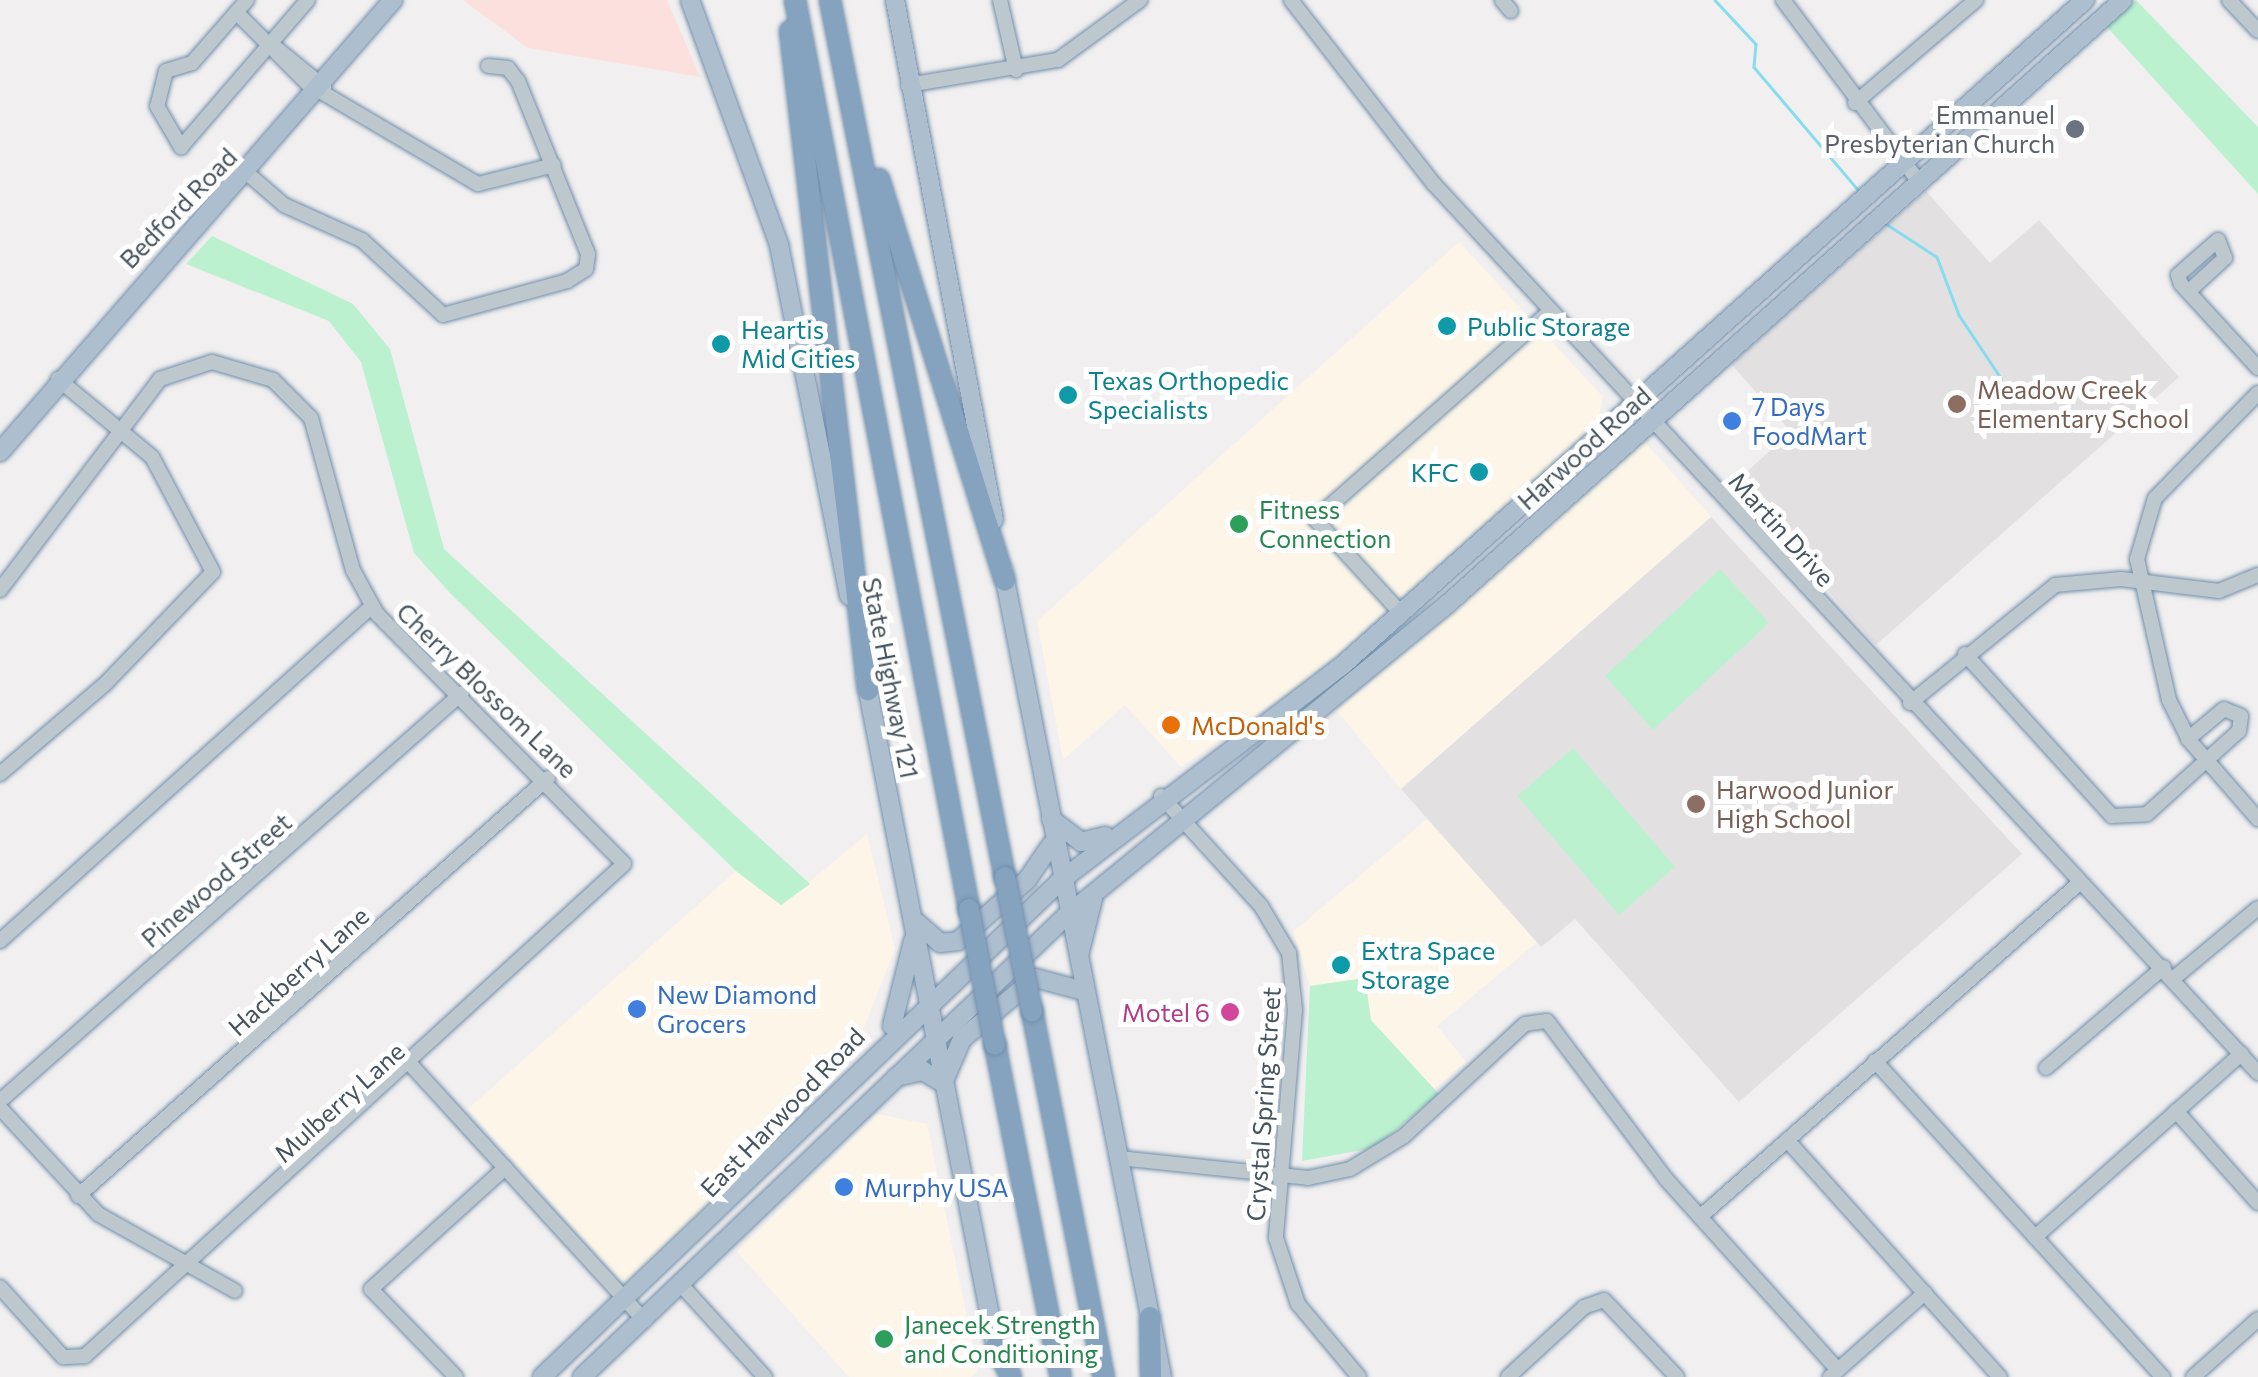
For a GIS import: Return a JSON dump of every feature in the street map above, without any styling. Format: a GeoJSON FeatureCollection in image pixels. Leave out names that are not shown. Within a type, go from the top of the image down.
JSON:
{"type":"FeatureCollection","features":[{"type":"Feature","properties":{"kind":"highway"},"geometry":{"type":"LineString","coordinates":[[830,0],[1104,1377]]}},
{"type":"Feature","properties":{"kind":"highway"},"geometry":{"type":"LineString","coordinates":[[796,3],[789,34],[868,690]]}},
{"type":"Feature","properties":{"kind":"highway"},"geometry":{"type":"LineString","coordinates":[[796,3],[1060,1377]]}},
{"type":"Feature","properties":{"kind":"highway"},"geometry":{"type":"LineString","coordinates":[[842,64],[856,84],[910,290],[1005,581]]}},
{"type":"Feature","properties":{"kind":"highway"},"geometry":{"type":"LineString","coordinates":[[1150,1317],[1150,1377]]}},
{"type":"Feature","properties":{"kind":"highway"},"geometry":{"type":"LineString","coordinates":[[996,1346],[1012,1377]]}},
{"type":"Feature","properties":{"kind":"main road","name":"Bedford Road"},"geometry":{"type":"LineString","coordinates":[[0,452],[58,379],[324,87],[394,0]]}},
{"type":"Feature","properties":{"kind":"main road","name":"State Highway 121"},"geometry":{"type":"LineString","coordinates":[[690,0],[779,245],[1002,1377]]}},
{"type":"Feature","properties":{"kind":"main road"},"geometry":{"type":"LineString","coordinates":[[894,0],[1051,818],[1065,918],[1119,1158],[1162,1377]]}},
{"type":"Feature","properties":{"kind":"main road","name":"Harwood Road"},"geometry":{"type":"LineString","coordinates":[[1059,882],[1161,796],[1275,714],[1400,613],[2085,0]]}},
{"type":"Feature","properties":{"kind":"main road","name":"Harwood Road"},"geometry":{"type":"LineString","coordinates":[[1065,918],[1416,632],[2123,0]]}},
{"type":"Feature","properties":{"kind":"main road"},"geometry":{"type":"LineString","coordinates":[[2004,71],[2022,91]]}},
{"type":"Feature","properties":{"kind":"main road"},"geometry":{"type":"LineString","coordinates":[[1730,319],[1746,336]]}},
{"type":"Feature","properties":{"kind":"main road"},"geometry":{"type":"LineString","coordinates":[[1514,512],[1524,534]]}},
{"type":"Feature","properties":{"kind":"main road"},"geometry":{"type":"LineString","coordinates":[[1400,613],[1416,632]]}},
{"type":"Feature","properties":{"kind":"main road"},"geometry":{"type":"LineString","coordinates":[[1275,714],[1293,736]]}},
{"type":"Feature","properties":{"kind":"main road"},"geometry":{"type":"LineString","coordinates":[[1051,818],[1081,842],[1124,826]]}},
{"type":"Feature","properties":{"kind":"main road"},"geometry":{"type":"LineString","coordinates":[[915,921],[940,943],[958,941],[1049,857],[1051,818]]}},
{"type":"Feature","properties":{"kind":"main road","name":"East Harwood Road"},"geometry":{"type":"LineString","coordinates":[[542,1377],[760,1172],[874,1049],[1059,882]]}},
{"type":"Feature","properties":{"kind":"main road"},"geometry":{"type":"LineString","coordinates":[[1080,990],[1079,938],[1096,894]]}},
{"type":"Feature","properties":{"kind":"main road"},"geometry":{"type":"LineString","coordinates":[[564,1356],[583,1377],[788,1186],[935,1034],[1065,918]]}},
{"type":"Feature","properties":{"kind":"main road"},"geometry":{"type":"LineString","coordinates":[[874,1049],[907,993],[915,921]]}},
{"type":"Feature","properties":{"kind":"main road"},"geometry":{"type":"LineString","coordinates":[[896,1077],[923,1071],[943,1083],[949,1054],[1014,989],[1050,976],[1080,990]]}},
{"type":"Feature","properties":{"kind":"main road"},"geometry":{"type":"LineString","coordinates":[[760,1172],[788,1186]]}},
{"type":"Feature","properties":{"kind":"street"},"geometry":{"type":"LineString","coordinates":[[247,0],[192,63],[166,72],[158,90],[164,132],[181,147],[308,0]]}},
{"type":"Feature","properties":{"kind":"street"},"geometry":{"type":"LineString","coordinates":[[1000,0],[1016,70]]}},
{"type":"Feature","properties":{"kind":"street"},"geometry":{"type":"LineString","coordinates":[[908,86],[1016,70],[1072,55],[1140,0]]}},
{"type":"Feature","properties":{"kind":"street","name":"Martin Drive"},"geometry":{"type":"LineString","coordinates":[[1291,0],[1378,121],[2076,886],[2169,973],[2258,1073]]}},
{"type":"Feature","properties":{"kind":"street"},"geometry":{"type":"LineString","coordinates":[[1784,0],[1855,104],[1918,182]]}},
{"type":"Feature","properties":{"kind":"street"},"geometry":{"type":"LineString","coordinates":[[1855,104],[1976,0]]}},
{"type":"Feature","properties":{"kind":"street"},"geometry":{"type":"LineString","coordinates":[[2230,0],[2258,31]]}},
{"type":"Feature","properties":{"kind":"street"},"geometry":{"type":"LineString","coordinates":[[236,13],[324,87],[478,184],[554,165]]}},
{"type":"Feature","properties":{"kind":"street"},"geometry":{"type":"LineString","coordinates":[[247,172],[284,205],[382,254],[443,315],[583,271],[588,254],[518,81],[508,68],[488,66]]}},
{"type":"Feature","properties":{"kind":"street"},"geometry":{"type":"LineString","coordinates":[[2189,291],[2258,368]]}},
{"type":"Feature","properties":{"kind":"street"},"geometry":{"type":"LineString","coordinates":[[1400,613],[1316,519],[1552,310]]}},
{"type":"Feature","properties":{"kind":"street","name":"Cherry Blossom Lane"},"geometry":{"type":"LineString","coordinates":[[0,590],[118,426],[160,380],[198,363],[227,362],[287,390],[311,418],[372,606],[548,778],[623,860]]}},
{"type":"Feature","properties":{"kind":"street"},"geometry":{"type":"LineString","coordinates":[[0,774],[213,572],[176,492],[118,426],[58,379]]}},
{"type":"Feature","properties":{"kind":"street"},"geometry":{"type":"LineString","coordinates":[[2258,393],[2148,508],[2137,542],[2158,673],[2188,738],[2258,819]]}},
{"type":"Feature","properties":{"kind":"street"},"geometry":{"type":"LineString","coordinates":[[1910,703],[1964,654],[2055,585],[2142,581],[2219,592],[2258,574]]}},
{"type":"Feature","properties":{"kind":"street"},"geometry":{"type":"LineString","coordinates":[[0,940],[372,606]]}},
{"type":"Feature","properties":{"kind":"street"},"geometry":{"type":"LineString","coordinates":[[1964,654],[2112,816],[2146,814],[2239,731],[2239,713],[2224,709],[2188,738]]}},
{"type":"Feature","properties":{"kind":"street","name":"Pinewood Street"},"geometry":{"type":"LineString","coordinates":[[0,1105],[462,693]]}},
{"type":"Feature","properties":{"kind":"street","name":"Hackberry Lane"},"geometry":{"type":"LineString","coordinates":[[78,1196],[548,778]]}},
{"type":"Feature","properties":{"kind":"street","name":"Crystal Spring Street"},"geometry":{"type":"LineString","coordinates":[[1161,796],[1261,906],[1289,953],[1295,1010],[1282,1176],[1273,1208],[1286,1282],[1359,1377]]}},
{"type":"Feature","properties":{"kind":"street","name":"Mulberry Lane"},"geometry":{"type":"LineString","coordinates":[[0,1287],[68,1360],[85,1356],[611,884],[623,860]]}},
{"type":"Feature","properties":{"kind":"street"},"geometry":{"type":"LineString","coordinates":[[1700,1217],[2076,886]]}},
{"type":"Feature","properties":{"kind":"street"},"geometry":{"type":"LineString","coordinates":[[2046,1068],[2258,908]]}},
{"type":"Feature","properties":{"kind":"street"},"geometry":{"type":"LineString","coordinates":[[1119,1158],[1282,1176],[1322,1175],[1376,1156],[1536,1021],[1564,1036],[1700,1217],[1834,1374],[1924,1293]]}},
{"type":"Feature","properties":{"kind":"street"},"geometry":{"type":"LineString","coordinates":[[2034,1237],[2241,1054]]}},
{"type":"Feature","properties":{"kind":"street"},"geometry":{"type":"LineString","coordinates":[[1875,1062],[2163,1377]]}},
{"type":"Feature","properties":{"kind":"street"},"geometry":{"type":"LineString","coordinates":[[412,1066],[644,1322]]}},
{"type":"Feature","properties":{"kind":"street"},"geometry":{"type":"LineString","coordinates":[[0,1105],[78,1196],[235,1290]]}},
{"type":"Feature","properties":{"kind":"street"},"geometry":{"type":"LineString","coordinates":[[2176,1111],[2258,1204]]}},
{"type":"Feature","properties":{"kind":"street"},"geometry":{"type":"LineString","coordinates":[[1787,1140],[2000,1377]]}},
{"type":"Feature","properties":{"kind":"street"},"geometry":{"type":"LineString","coordinates":[[456,1377],[371,1289],[505,1168]]}},
{"type":"Feature","properties":{"kind":"street"},"geometry":{"type":"LineString","coordinates":[[683,1287],[765,1377]]}},
{"type":"Feature","properties":{"kind":"street"},"geometry":{"type":"LineString","coordinates":[[1515,1375],[1604,1300],[1676,1377]]}},
{"type":"Feature","properties":{"kind":"street"},"geometry":{"type":"LineString","coordinates":[[2193,1377],[2258,1319]]}},
{"type":"Feature","properties":{"kind":"shaded area"},"geometry":{"type":"Polygon","coordinates":[[[463,0],[667,0],[700,77],[528,48],[463,0]]]}},
{"type":"Feature","properties":{"kind":"shaded area","name":"Meadow Creek Elementary School"},"geometry":{"type":"Polygon","coordinates":[[[1926,191],[1990,263],[2039,220],[2179,377],[1876,645],[1733,484],[1791,432],[1731,364],[1926,191]]]}},
{"type":"Feature","properties":{"kind":"shaded area"},"geometry":{"type":"Polygon","coordinates":[[[1459,242],[1603,397],[1597,425],[1312,676],[1181,767],[1125,705],[1063,760],[1037,621],[1459,242]]]}},
{"type":"Feature","properties":{"kind":"shaded area"},"geometry":{"type":"Polygon","coordinates":[[[1644,441],[1711,517],[1401,789],[1337,711],[1644,441]]]}},
{"type":"Feature","properties":{"kind":"shaded area","name":"Harwood Junior High School"},"geometry":{"type":"Polygon","coordinates":[[[1711,517],[2022,854],[1739,1102],[1575,919],[1541,947],[1401,789],[1711,517]]]}},
{"type":"Feature","properties":{"kind":"shaded area"},"geometry":{"type":"Polygon","coordinates":[[[1427,819],[1537,942],[1437,1026],[1466,1062],[1434,1089],[1371,1020],[1365,978],[1310,986],[1293,932],[1427,819]]]}},
{"type":"Feature","properties":{"kind":"shaded area"},"geometry":{"type":"Polygon","coordinates":[[[867,834],[895,949],[859,1040],[716,1205],[627,1287],[468,1109],[736,871],[781,905],[867,834]]]}},
{"type":"Feature","properties":{"kind":"shaded area"},"geometry":{"type":"Polygon","coordinates":[[[877,1114],[927,1124],[978,1371],[971,1377],[849,1377],[737,1252],[877,1114]]]}},
{"type":"Feature","properties":{"kind":"green space"},"geometry":{"type":"Polygon","coordinates":[[[2136,0],[2258,127],[2258,194],[2107,27],[2136,0]]]}},
{"type":"Feature","properties":{"kind":"green space"},"geometry":{"type":"Polygon","coordinates":[[[212,236],[353,304],[390,349],[444,549],[810,884],[781,905],[736,871],[450,593],[414,553],[361,362],[329,321],[186,264],[212,236]]]}},
{"type":"Feature","properties":{"kind":"green space"},"geometry":{"type":"Polygon","coordinates":[[[1720,569],[1769,623],[1653,730],[1605,676],[1720,569]]]}},
{"type":"Feature","properties":{"kind":"green space"},"geometry":{"type":"Polygon","coordinates":[[[1573,748],[1675,867],[1619,915],[1517,796],[1573,748]]]}},
{"type":"Feature","properties":{"kind":"green space"},"geometry":{"type":"Polygon","coordinates":[[[1365,978],[1371,1020],[1439,1094],[1374,1148],[1302,1161],[1310,986],[1365,978]]]}},
{"type":"Feature","properties":{"kind":"waterway"},"geometry":{"type":"LineString","coordinates":[[1715,0],[1756,44],[1754,67],[1859,191]]}},
{"type":"Feature","properties":{"kind":"waterway"},"geometry":{"type":"LineString","coordinates":[[1885,223],[1937,257],[1959,315],[2001,378]]}},
{"type":"Feature","properties":{"kind":"place","name":"Emmanuel Presbyterian Church"},"geometry":{"type":"Point","coordinates":[2075,129]}},
{"type":"Feature","properties":{"kind":"place","name":"Public Storage"},"geometry":{"type":"Point","coordinates":[1447,326]}},
{"type":"Feature","properties":{"kind":"place","name":"Heartis Mid Cities"},"geometry":{"type":"Point","coordinates":[721,344]}},
{"type":"Feature","properties":{"kind":"place","name":"Texas Orthopedic Specialists"},"geometry":{"type":"Point","coordinates":[1068,395]}},
{"type":"Feature","properties":{"kind":"place","name":"Meadow Creek Elementary School"},"geometry":{"type":"Point","coordinates":[1957,404]}},
{"type":"Feature","properties":{"kind":"place","name":"7 Days FoodMart"},"geometry":{"type":"Point","coordinates":[1732,421]}},
{"type":"Feature","properties":{"kind":"place","name":"KFC"},"geometry":{"type":"Point","coordinates":[1479,472]}},
{"type":"Feature","properties":{"kind":"place","name":"Fitness Connection"},"geometry":{"type":"Point","coordinates":[1239,524]}},
{"type":"Feature","properties":{"kind":"place","name":"McDonald's"},"geometry":{"type":"Point","coordinates":[1171,725]}},
{"type":"Feature","properties":{"kind":"place","name":"Harwood Junior High School"},"geometry":{"type":"Point","coordinates":[1696,804]}},
{"type":"Feature","properties":{"kind":"place","name":"Extra Space Storage"},"geometry":{"type":"Point","coordinates":[1341,965]}},
{"type":"Feature","properties":{"kind":"place","name":"New Diamond Grocers"},"geometry":{"type":"Point","coordinates":[637,1009]}},
{"type":"Feature","properties":{"kind":"place","name":"Motel 6"},"geometry":{"type":"Point","coordinates":[1230,1012]}},
{"type":"Feature","properties":{"kind":"place","name":"Murphy USA"},"geometry":{"type":"Point","coordinates":[844,1187]}},
{"type":"Feature","properties":{"kind":"place","name":"Janecek Strength and Conditioning"},"geometry":{"type":"Point","coordinates":[884,1339]}}]}
